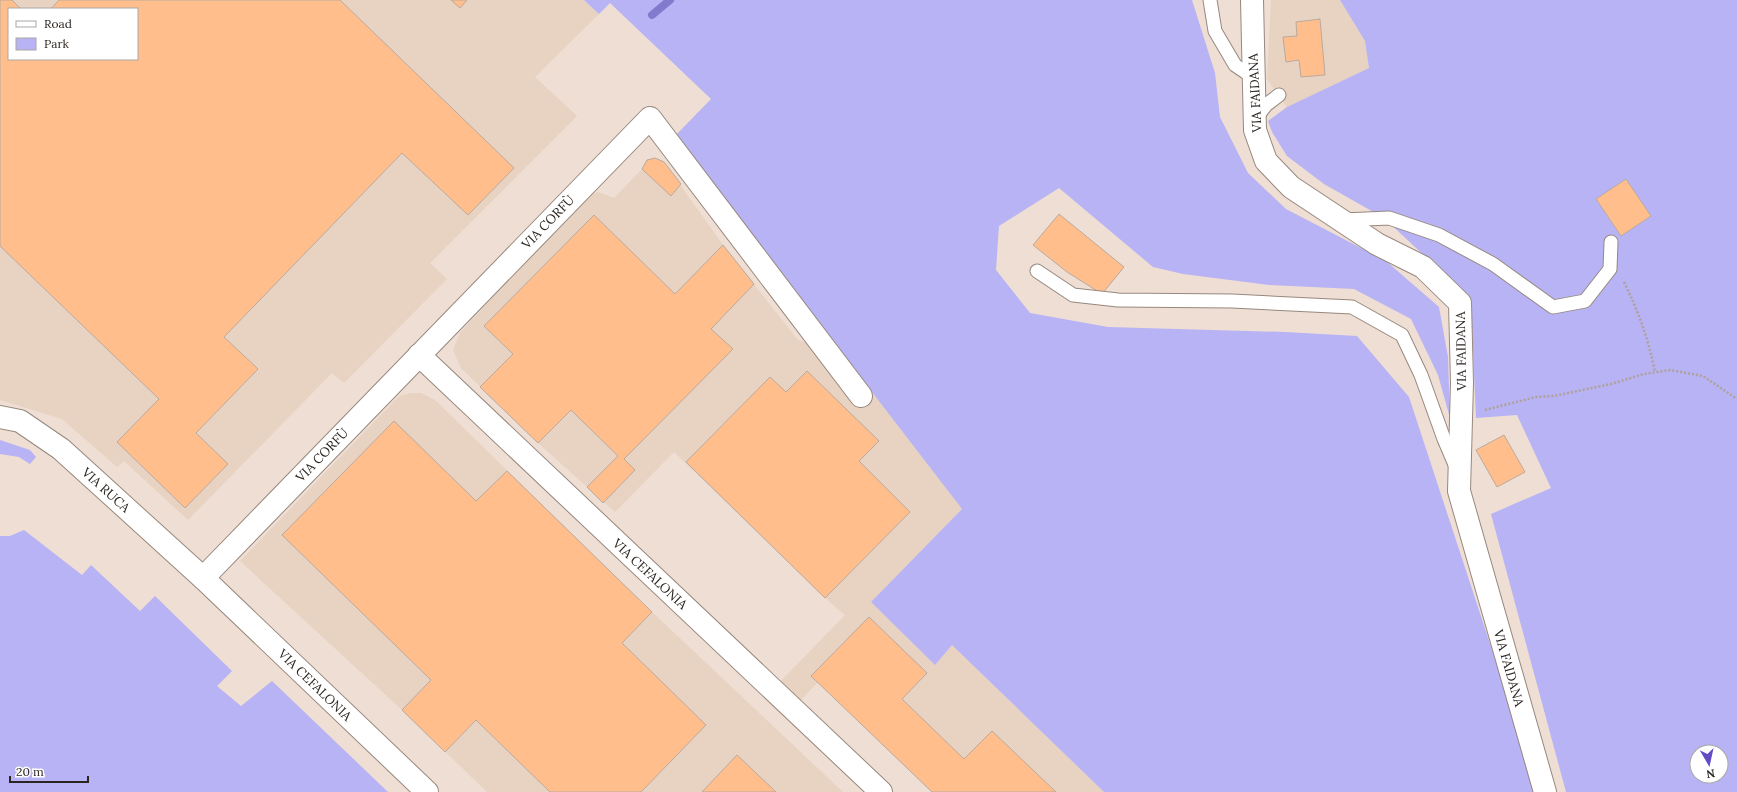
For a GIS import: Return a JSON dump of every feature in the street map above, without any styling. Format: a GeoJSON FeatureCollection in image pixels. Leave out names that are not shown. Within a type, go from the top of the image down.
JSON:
{"type":"FeatureCollection","features":[{"type":"Feature","properties":{"kind":"street","name":"VIA FAIDANA"},"geometry":{"type":"LineString","coordinates":[[1252,0],[1254,130],[1266,161],[1291,187],[1376,244],[1423,267],[1460,303],[1461,412],[1459,491],[1545,792]]}},
{"type":"Feature","properties":{"kind":"street","name":"VIA CORFÙ"},"geometry":{"type":"LineString","coordinates":[[203,578],[650,118],[861,396]]}},
{"type":"Feature","properties":{"kind":"street","name":"VIA CEFALONIA"},"geometry":{"type":"LineString","coordinates":[[419,355],[881,792]]}},
{"type":"Feature","properties":{"kind":"street","name":"VIA RUCA"},"geometry":{"type":"LineString","coordinates":[[0,417],[20,421],[61,449],[203,578]]}},
{"type":"Feature","properties":{"kind":"street","name":"VIA CEFALONIA"},"geometry":{"type":"LineString","coordinates":[[203,578],[427,792]]}},
{"type":"Feature","properties":{"kind":"lane"},"geometry":{"type":"LineString","coordinates":[[1210,0],[1215,31],[1235,65],[1254,78]]}},
{"type":"Feature","properties":{"kind":"lane"},"geometry":{"type":"LineString","coordinates":[[1254,120],[1266,105],[1279,95]]}},
{"type":"Feature","properties":{"kind":"lane"},"geometry":{"type":"LineString","coordinates":[[1341,220],[1389,218],[1439,235],[1493,264],[1553,307],[1585,301],[1610,269],[1611,242]]}},
{"type":"Feature","properties":{"kind":"lane"},"geometry":{"type":"LineString","coordinates":[[1037,271],[1073,295],[1118,300],[1232,301],[1352,307],[1402,334],[1421,375],[1444,439],[1460,474]]}},
{"type":"Feature","properties":{"kind":"path"},"geometry":{"type":"LineString","coordinates":[[1610,262],[1624,281],[1640,314],[1655,372]]}},
{"type":"Feature","properties":{"kind":"path"},"geometry":{"type":"LineString","coordinates":[[1461,412],[1480,412],[1536,398],[1554,396],[1611,384],[1655,372],[1670,370],[1703,376],[1737,399]]}},
{"type":"Feature","properties":{"kind":"shaded area"},"geometry":{"type":"Polygon","coordinates":[[[0,0],[584,0],[599,14],[535,77],[577,116],[430,263],[447,279],[344,383],[332,373],[188,520],[124,461],[117,467],[62,419],[0,400],[0,0]]]}},
{"type":"Feature","properties":{"kind":"shaded area"},"geometry":{"type":"Polygon","coordinates":[[[1271,0],[1340,0],[1365,41],[1369,68],[1287,107],[1267,79],[1271,0]]]}},
{"type":"Feature","properties":{"kind":"shaded area"},"geometry":{"type":"Polygon","coordinates":[[[655,158],[664,162],[723,245],[798,340],[811,344],[861,396],[870,389],[962,509],[871,602],[935,665],[952,645],[1104,792],[932,792],[818,682],[799,702],[779,683],[845,615],[825,598],[674,452],[615,512],[538,443],[461,368],[453,350],[460,333],[583,198],[598,192],[614,198],[642,169],[647,160],[655,158]]]}},
{"type":"Feature","properties":{"kind":"shaded area"},"geometry":{"type":"Polygon","coordinates":[[[411,393],[421,393],[435,400],[652,612],[843,792],[487,792],[402,710],[240,561],[399,396],[411,393]]]}},
{"type":"Feature","properties":{"kind":"green space"},"geometry":{"type":"Polygon","coordinates":[[[584,0],[1192,0],[1215,73],[1220,117],[1248,173],[1286,209],[1386,261],[1439,307],[1448,357],[1450,418],[1438,375],[1411,319],[1354,289],[1269,285],[1183,274],[1153,267],[1059,188],[999,226],[996,270],[1030,313],[1108,327],[1285,332],[1357,336],[1409,397],[1495,659],[1534,792],[1104,792],[952,645],[935,665],[871,602],[962,509],[675,136],[711,99],[610,3],[599,14],[584,0]]]}},
{"type":"Feature","properties":{"kind":"green space"},"geometry":{"type":"Polygon","coordinates":[[[1340,0],[1737,0],[1737,792],[1566,792],[1491,514],[1551,488],[1517,415],[1476,418],[1471,304],[1461,290],[1384,218],[1324,184],[1287,156],[1272,132],[1268,121],[1287,107],[1369,68],[1365,41],[1340,0]]]}},
{"type":"Feature","properties":{"kind":"green space"},"geometry":{"type":"Polygon","coordinates":[[[0,440],[30,450],[36,457],[30,464],[19,457],[0,454],[0,440]]]}},
{"type":"Feature","properties":{"kind":"green space"},"geometry":{"type":"Polygon","coordinates":[[[24,530],[82,575],[91,565],[140,611],[155,596],[232,671],[217,686],[241,706],[272,681],[388,792],[0,792],[0,536],[10,536],[24,530]]]}},
{"type":"Feature","properties":{"kind":"building"},"geometry":{"type":"Polygon","coordinates":[[[0,0],[12,0],[20,8],[8,8],[8,60],[138,60],[138,8],[52,8],[59,0],[340,0],[514,168],[468,215],[402,153],[224,337],[258,369],[196,433],[228,464],[185,508],[117,442],[159,399],[0,246],[0,0]]]}},
{"type":"Feature","properties":{"kind":"building"},"geometry":{"type":"Polygon","coordinates":[[[451,0],[467,0],[460,8],[451,0]]]}},
{"type":"Feature","properties":{"kind":"building"},"geometry":{"type":"Polygon","coordinates":[[[1320,19],[1325,75],[1301,77],[1299,60],[1286,62],[1283,37],[1297,36],[1296,22],[1320,19]]]}},
{"type":"Feature","properties":{"kind":"building"},"geometry":{"type":"Polygon","coordinates":[[[655,158],[664,162],[681,184],[671,196],[642,169],[647,160],[655,158]]]}},
{"type":"Feature","properties":{"kind":"building"},"geometry":{"type":"Polygon","coordinates":[[[1626,179],[1651,216],[1621,236],[1596,199],[1626,179]]]}},
{"type":"Feature","properties":{"kind":"building"},"geometry":{"type":"Polygon","coordinates":[[[1059,214],[1124,267],[1102,294],[1067,272],[1033,245],[1059,214]]]}},
{"type":"Feature","properties":{"kind":"building"},"geometry":{"type":"Polygon","coordinates":[[[594,215],[675,294],[723,245],[754,284],[711,329],[733,349],[624,459],[635,470],[603,503],[587,487],[618,456],[571,410],[538,443],[480,387],[513,354],[484,326],[594,215]]]}},
{"type":"Feature","properties":{"kind":"building"},"geometry":{"type":"Polygon","coordinates":[[[807,371],[879,441],[859,461],[910,512],[825,598],[686,462],[770,377],[786,392],[807,371]]]}},
{"type":"Feature","properties":{"kind":"building"},"geometry":{"type":"Polygon","coordinates":[[[394,421],[476,501],[507,471],[652,612],[622,643],[706,725],[641,792],[550,792],[476,720],[445,752],[402,710],[431,680],[282,535],[394,421]]]}},
{"type":"Feature","properties":{"kind":"building"},"geometry":{"type":"Polygon","coordinates":[[[1504,435],[1525,472],[1497,487],[1476,450],[1504,435]]]}},
{"type":"Feature","properties":{"kind":"building"},"geometry":{"type":"Polygon","coordinates":[[[869,617],[927,673],[902,699],[964,759],[992,731],[1056,792],[932,792],[811,676],[869,617]]]}},
{"type":"Feature","properties":{"kind":"building"},"geometry":{"type":"Polygon","coordinates":[[[737,755],[776,792],[702,792],[737,755]]]}},
{"type":"Feature","properties":{"kind":"waterway"},"geometry":{"type":"LineString","coordinates":[[652,15],[670,0]]}}]}
